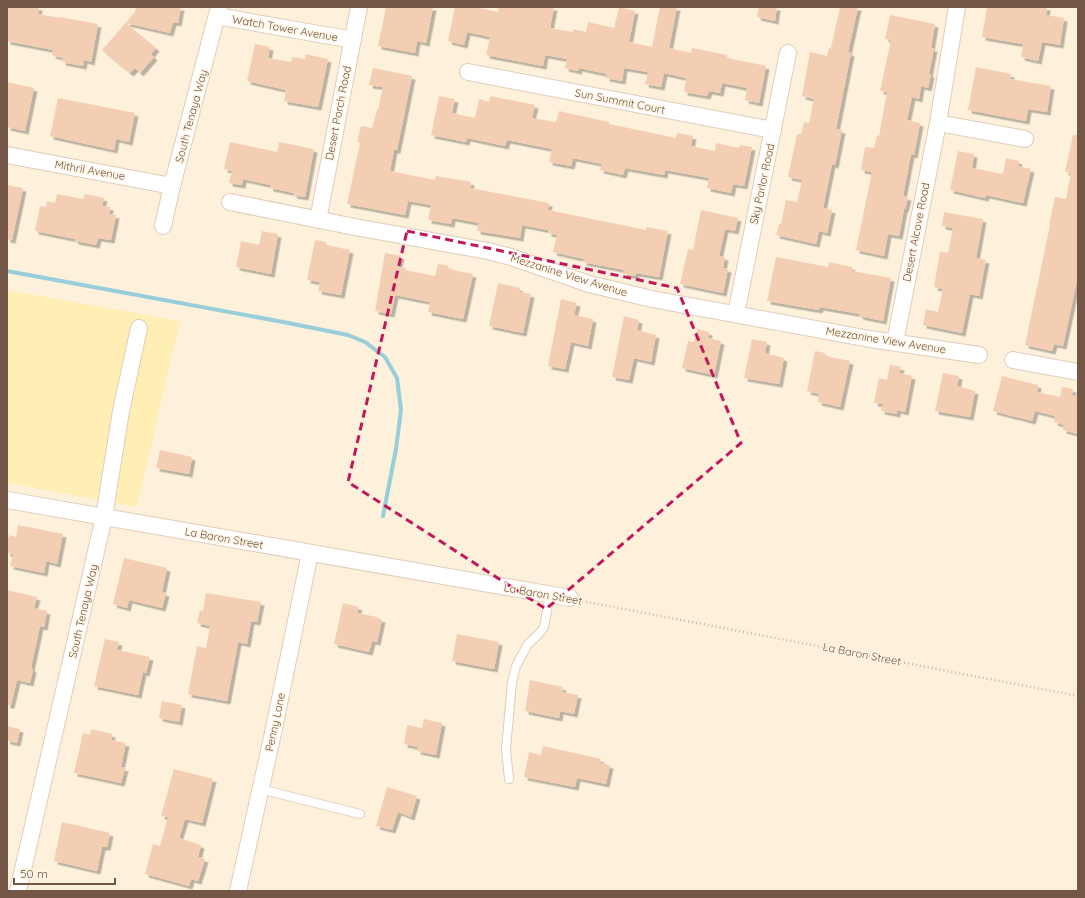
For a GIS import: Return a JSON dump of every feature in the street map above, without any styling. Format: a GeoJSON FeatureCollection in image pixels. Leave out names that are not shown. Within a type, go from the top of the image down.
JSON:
{"type":"FeatureCollection","features":[{"type":"Feature","properties":{"kind":"street","name":"Desert Porch Road"},"geometry":{"type":"LineString","coordinates":[[318,220],[359,7]]}},
{"type":"Feature","properties":{"kind":"street","name":"Desert Alcove Road"},"geometry":{"type":"LineString","coordinates":[[895,342],[938,123],[957,7]]}},
{"type":"Feature","properties":{"kind":"street","name":"Watch Tower Avenue"},"geometry":{"type":"LineString","coordinates":[[218,12],[352,40]]}},
{"type":"Feature","properties":{"kind":"street","name":"South Tenaya Way"},"geometry":{"type":"LineString","coordinates":[[163,226],[172,186],[218,12]]}},
{"type":"Feature","properties":{"kind":"street","name":"Sky Parlor Road"},"geometry":{"type":"LineString","coordinates":[[736,314],[788,53]]}},
{"type":"Feature","properties":{"kind":"street","name":"Sun Summit Court"},"geometry":{"type":"LineString","coordinates":[[468,72],[773,130]]}},
{"type":"Feature","properties":{"kind":"street"},"geometry":{"type":"LineString","coordinates":[[938,123],[1025,139]]}},
{"type":"Feature","properties":{"kind":"street","name":"Mithril Avenue"},"geometry":{"type":"LineString","coordinates":[[7,155],[172,186]]}},
{"type":"Feature","properties":{"kind":"street","name":"Mezzanine View Avenue"},"geometry":{"type":"LineString","coordinates":[[230,202],[318,220],[488,251],[615,291],[870,339],[979,355]]}},
{"type":"Feature","properties":{"kind":"street","name":"South Tenaya Way"},"geometry":{"type":"LineString","coordinates":[[18,891],[104,517],[121,410],[139,328]]}},
{"type":"Feature","properties":{"kind":"street"},"geometry":{"type":"LineString","coordinates":[[1013,360],[1078,371]]}},
{"type":"Feature","properties":{"kind":"street","name":"La Baron Street"},"geometry":{"type":"LineString","coordinates":[[7,500],[570,598]]}},
{"type":"Feature","properties":{"kind":"street","name":"Penny Lane"},"geometry":{"type":"LineString","coordinates":[[238,891],[310,553]]}},
{"type":"Feature","properties":{"kind":"lane"},"geometry":{"type":"LineString","coordinates":[[509,779],[506,749],[512,682],[516,666],[525,650],[544,627],[550,594]]}},
{"type":"Feature","properties":{"kind":"lane"},"geometry":{"type":"LineString","coordinates":[[260,789],[360,814]]}},
{"type":"Feature","properties":{"kind":"path","name":"La Baron Street"},"geometry":{"type":"LineString","coordinates":[[570,598],[1078,696]]}},
{"type":"Feature","properties":{"kind":"highlighted area"},"geometry":{"type":"Polygon","coordinates":[[[407,231],[677,288],[741,443],[546,609],[348,482],[407,231]]]}},
{"type":"Feature","properties":{"kind":"sand"},"geometry":{"type":"Polygon","coordinates":[[[7,290],[180,321],[137,507],[7,483],[7,290]]]}},
{"type":"Feature","properties":{"kind":"building"},"geometry":{"type":"Polygon","coordinates":[[[7,7],[39,7],[38,14],[98,24],[91,62],[84,60],[83,66],[62,62],[63,58],[52,55],[53,50],[7,41],[7,7]]]}},
{"type":"Feature","properties":{"kind":"building"},"geometry":{"type":"Polygon","coordinates":[[[136,7],[181,7],[178,23],[173,22],[170,33],[126,23],[156,48],[151,54],[154,57],[140,73],[135,68],[130,73],[102,50],[135,12],[136,7]]]}},
{"type":"Feature","properties":{"kind":"building"},"geometry":{"type":"Polygon","coordinates":[[[386,7],[433,7],[426,43],[417,41],[415,53],[378,46],[386,7]]]}},
{"type":"Feature","properties":{"kind":"building"},"geometry":{"type":"Polygon","coordinates":[[[455,7],[475,7],[498,12],[499,7],[554,7],[550,28],[573,32],[573,29],[586,32],[588,22],[614,28],[619,7],[635,11],[629,42],[652,47],[660,7],[677,7],[669,48],[691,53],[692,48],[727,55],[727,58],[766,66],[759,103],[745,100],[747,88],[722,83],[720,93],[709,91],[707,96],[684,92],[686,78],[664,73],[661,87],[645,84],[648,72],[624,68],[622,81],[606,78],[607,74],[579,68],[578,71],[565,68],[567,59],[545,55],[543,66],[486,55],[490,37],[467,32],[464,45],[448,41],[455,7]]]}},
{"type":"Feature","properties":{"kind":"building"},"geometry":{"type":"Polygon","coordinates":[[[759,7],[777,7],[775,21],[757,17],[759,7]]]}},
{"type":"Feature","properties":{"kind":"building"},"geometry":{"type":"Polygon","coordinates":[[[840,7],[858,7],[848,52],[851,53],[836,129],[842,130],[835,165],[832,164],[823,208],[832,210],[827,233],[819,231],[816,244],[776,235],[779,224],[781,224],[786,200],[797,202],[802,180],[788,177],[797,134],[801,134],[804,122],[809,123],[814,99],[802,96],[810,52],[827,56],[829,48],[831,48],[840,7]]]}},
{"type":"Feature","properties":{"kind":"building"},"geometry":{"type":"Polygon","coordinates":[[[987,7],[1047,7],[1046,15],[1064,18],[1060,45],[1042,42],[1038,61],[1021,57],[1023,44],[982,37],[987,7]]]}},
{"type":"Feature","properties":{"kind":"building"},"geometry":{"type":"Polygon","coordinates":[[[890,15],[935,24],[931,48],[934,48],[928,88],[921,86],[919,99],[912,97],[907,120],[920,123],[914,155],[911,154],[903,196],[908,197],[899,236],[888,234],[884,256],[856,250],[872,172],[861,170],[865,147],[874,148],[877,135],[879,136],[887,92],[880,91],[891,40],[885,39],[890,15]]]}},
{"type":"Feature","properties":{"kind":"building"},"geometry":{"type":"Polygon","coordinates":[[[255,44],[270,47],[268,58],[291,62],[292,57],[305,59],[306,54],[328,59],[318,107],[284,101],[286,90],[247,81],[255,44]]]}},
{"type":"Feature","properties":{"kind":"building"},"geometry":{"type":"Polygon","coordinates":[[[976,67],[1011,74],[1010,79],[1051,86],[1047,112],[1028,109],[1026,121],[968,110],[976,67]]]}},
{"type":"Feature","properties":{"kind":"building"},"geometry":{"type":"Polygon","coordinates":[[[373,68],[412,76],[397,150],[394,150],[390,171],[435,180],[436,176],[471,182],[470,188],[549,203],[548,210],[646,230],[646,227],[668,231],[659,277],[636,273],[635,276],[623,274],[624,270],[583,262],[584,259],[553,252],[557,235],[548,233],[548,230],[522,225],[520,238],[477,231],[479,223],[452,218],[451,224],[428,220],[431,205],[408,201],[405,215],[347,204],[360,143],[357,142],[361,126],[372,128],[383,87],[369,85],[373,68]]]}},
{"type":"Feature","properties":{"kind":"building"},"geometry":{"type":"Polygon","coordinates":[[[7,82],[34,88],[25,131],[7,127],[7,82]]]}},
{"type":"Feature","properties":{"kind":"building"},"geometry":{"type":"Polygon","coordinates":[[[439,96],[455,99],[452,113],[475,118],[479,99],[489,102],[490,96],[535,105],[532,118],[556,122],[559,111],[609,122],[609,124],[676,138],[677,133],[693,136],[691,146],[715,151],[716,143],[739,148],[740,145],[752,147],[744,186],[733,184],[731,193],[707,188],[709,178],[665,170],[664,175],[625,168],[623,175],[600,170],[602,164],[573,158],[571,166],[549,162],[552,149],[507,140],[505,146],[467,138],[466,142],[431,135],[439,96]]]}},
{"type":"Feature","properties":{"kind":"building"},"geometry":{"type":"Polygon","coordinates":[[[58,98],[135,113],[129,142],[116,139],[114,150],[50,136],[58,98]]]}},
{"type":"Feature","properties":{"kind":"building"},"geometry":{"type":"Polygon","coordinates":[[[1073,135],[1078,135],[1078,275],[1063,346],[1054,344],[1052,351],[1025,345],[1055,197],[1066,199],[1071,173],[1065,172],[1073,135]]]}},
{"type":"Feature","properties":{"kind":"building"},"geometry":{"type":"Polygon","coordinates":[[[230,142],[277,152],[279,142],[314,149],[305,197],[270,188],[270,185],[243,179],[242,185],[229,183],[232,171],[224,169],[230,142]]]}},
{"type":"Feature","properties":{"kind":"building"},"geometry":{"type":"Polygon","coordinates":[[[958,151],[974,154],[972,168],[1003,174],[1006,158],[1019,161],[1018,166],[1031,169],[1023,203],[986,195],[985,198],[950,190],[958,151]]]}},
{"type":"Feature","properties":{"kind":"building"},"geometry":{"type":"Polygon","coordinates":[[[7,185],[23,188],[12,240],[7,239],[7,185]]]}},
{"type":"Feature","properties":{"kind":"building"},"geometry":{"type":"Polygon","coordinates":[[[57,194],[83,199],[85,194],[104,198],[102,206],[110,207],[109,214],[116,215],[111,240],[98,238],[96,245],[35,231],[40,206],[46,207],[47,201],[55,203],[57,194]]]}},
{"type":"Feature","properties":{"kind":"building"},"geometry":{"type":"Polygon","coordinates":[[[701,210],[738,218],[735,231],[725,229],[719,256],[725,257],[723,268],[728,269],[723,293],[680,284],[688,249],[693,250],[701,210]]]}},
{"type":"Feature","properties":{"kind":"building"},"geometry":{"type":"Polygon","coordinates":[[[944,212],[983,219],[976,258],[986,260],[979,296],[970,294],[962,333],[923,325],[926,309],[938,312],[943,289],[934,287],[940,251],[948,253],[953,228],[942,226],[944,212]]]}},
{"type":"Feature","properties":{"kind":"building"},"geometry":{"type":"Polygon","coordinates":[[[262,231],[278,234],[271,274],[236,267],[241,241],[259,245],[262,231]]]}},
{"type":"Feature","properties":{"kind":"building"},"geometry":{"type":"Polygon","coordinates":[[[315,240],[326,242],[326,245],[350,250],[341,295],[318,291],[320,282],[307,280],[315,240]]]}},
{"type":"Feature","properties":{"kind":"building"},"geometry":{"type":"Polygon","coordinates":[[[385,253],[401,256],[398,267],[406,268],[405,270],[435,276],[438,264],[449,266],[448,269],[473,274],[463,319],[428,312],[430,302],[395,295],[391,314],[375,311],[385,253]]]}},
{"type":"Feature","properties":{"kind":"building"},"geometry":{"type":"Polygon","coordinates":[[[776,257],[828,267],[829,262],[852,267],[852,271],[891,278],[883,321],[859,316],[860,314],[820,307],[819,310],[767,301],[776,257]]]}},
{"type":"Feature","properties":{"kind":"building"},"geometry":{"type":"Polygon","coordinates":[[[498,283],[520,288],[519,292],[531,294],[523,333],[489,326],[498,283]]]}},
{"type":"Feature","properties":{"kind":"building"},"geometry":{"type":"Polygon","coordinates":[[[561,299],[577,303],[574,315],[593,319],[588,346],[571,342],[565,369],[548,366],[561,299]]]}},
{"type":"Feature","properties":{"kind":"building"},"geometry":{"type":"Polygon","coordinates":[[[624,316],[639,320],[637,330],[656,335],[651,362],[634,358],[629,380],[612,377],[624,316]]]}},
{"type":"Feature","properties":{"kind":"building"},"geometry":{"type":"Polygon","coordinates":[[[697,329],[709,332],[708,338],[721,341],[714,375],[682,368],[688,341],[694,342],[697,329]]]}},
{"type":"Feature","properties":{"kind":"building"},"geometry":{"type":"Polygon","coordinates":[[[752,339],[767,342],[765,353],[784,358],[779,384],[744,378],[752,339]]]}},
{"type":"Feature","properties":{"kind":"building"},"geometry":{"type":"Polygon","coordinates":[[[815,351],[825,353],[825,356],[850,361],[840,407],[818,402],[819,394],[807,391],[815,351]]]}},
{"type":"Feature","properties":{"kind":"building"},"geometry":{"type":"Polygon","coordinates":[[[890,365],[901,367],[899,373],[912,376],[905,412],[897,410],[897,414],[881,411],[883,404],[874,403],[879,378],[887,380],[890,365]]]}},
{"type":"Feature","properties":{"kind":"building"},"geometry":{"type":"Polygon","coordinates":[[[943,373],[959,376],[957,386],[975,391],[970,417],[935,411],[943,373]]]}},
{"type":"Feature","properties":{"kind":"building"},"geometry":{"type":"Polygon","coordinates":[[[1002,376],[1038,385],[1037,392],[1060,397],[1062,387],[1073,389],[1072,395],[1078,397],[1078,434],[1063,430],[1064,425],[1054,422],[1055,416],[1035,411],[1032,421],[993,411],[1002,376]]]}},
{"type":"Feature","properties":{"kind":"building"},"geometry":{"type":"Polygon","coordinates":[[[160,450],[192,457],[189,474],[156,468],[160,450]]]}},
{"type":"Feature","properties":{"kind":"building"},"geometry":{"type":"Polygon","coordinates":[[[18,525],[63,534],[57,564],[46,561],[44,573],[10,566],[13,554],[7,553],[9,535],[16,537],[18,525]]]}},
{"type":"Feature","properties":{"kind":"building"},"geometry":{"type":"Polygon","coordinates":[[[124,558],[167,568],[162,592],[166,593],[162,608],[129,600],[127,608],[113,604],[124,558]]]}},
{"type":"Feature","properties":{"kind":"building"},"geometry":{"type":"Polygon","coordinates":[[[7,590],[37,597],[34,608],[47,611],[44,627],[40,626],[31,668],[33,669],[30,683],[17,680],[11,705],[7,705],[7,590]]]}},
{"type":"Feature","properties":{"kind":"building"},"geometry":{"type":"Polygon","coordinates":[[[206,593],[261,602],[257,622],[251,621],[247,644],[238,642],[227,701],[188,694],[197,646],[206,648],[210,626],[197,623],[200,610],[203,611],[206,593]]]}},
{"type":"Feature","properties":{"kind":"building"},"geometry":{"type":"Polygon","coordinates":[[[343,603],[359,607],[357,613],[382,619],[377,642],[372,641],[369,652],[334,644],[343,603]]]}},
{"type":"Feature","properties":{"kind":"building"},"geometry":{"type":"Polygon","coordinates":[[[457,634],[499,642],[494,669],[452,661],[457,634]]]}},
{"type":"Feature","properties":{"kind":"building"},"geometry":{"type":"Polygon","coordinates":[[[105,639],[119,642],[117,650],[150,657],[146,673],[143,672],[138,695],[94,686],[105,639]]]}},
{"type":"Feature","properties":{"kind":"building"},"geometry":{"type":"Polygon","coordinates":[[[530,680],[563,687],[562,692],[578,695],[574,714],[560,711],[559,718],[525,711],[530,680]]]}},
{"type":"Feature","properties":{"kind":"building"},"geometry":{"type":"Polygon","coordinates":[[[162,701],[182,705],[179,722],[159,718],[162,701]]]}},
{"type":"Feature","properties":{"kind":"building"},"geometry":{"type":"Polygon","coordinates":[[[424,719],[442,723],[436,755],[417,751],[418,747],[404,744],[407,725],[422,728],[424,719]]]}},
{"type":"Feature","properties":{"kind":"building"},"geometry":{"type":"Polygon","coordinates":[[[7,726],[20,729],[17,743],[7,741],[7,726]]]}},
{"type":"Feature","properties":{"kind":"building"},"geometry":{"type":"Polygon","coordinates":[[[91,729],[112,734],[111,740],[126,743],[121,767],[125,768],[121,783],[74,773],[83,733],[90,735],[91,729]]]}},
{"type":"Feature","properties":{"kind":"building"},"geometry":{"type":"Polygon","coordinates":[[[543,746],[601,759],[600,763],[610,765],[606,784],[577,778],[575,787],[524,777],[529,752],[541,755],[543,746]]]}},
{"type":"Feature","properties":{"kind":"building"},"geometry":{"type":"Polygon","coordinates":[[[174,769],[213,779],[202,823],[185,819],[179,838],[201,845],[198,857],[205,859],[198,881],[191,879],[189,886],[145,874],[153,844],[160,846],[168,817],[161,816],[174,769]]]}},
{"type":"Feature","properties":{"kind":"building"},"geometry":{"type":"Polygon","coordinates":[[[387,787],[417,796],[411,817],[398,812],[392,830],[376,826],[387,787]]]}},
{"type":"Feature","properties":{"kind":"building"},"geometry":{"type":"Polygon","coordinates":[[[62,822],[110,833],[107,847],[102,847],[97,871],[54,861],[62,822]]]}},
{"type":"Feature","properties":{"kind":"waterway"},"geometry":{"type":"LineString","coordinates":[[7,271],[283,322],[348,335],[365,342],[385,357],[397,378],[401,410],[396,449],[383,516]]}}]}
